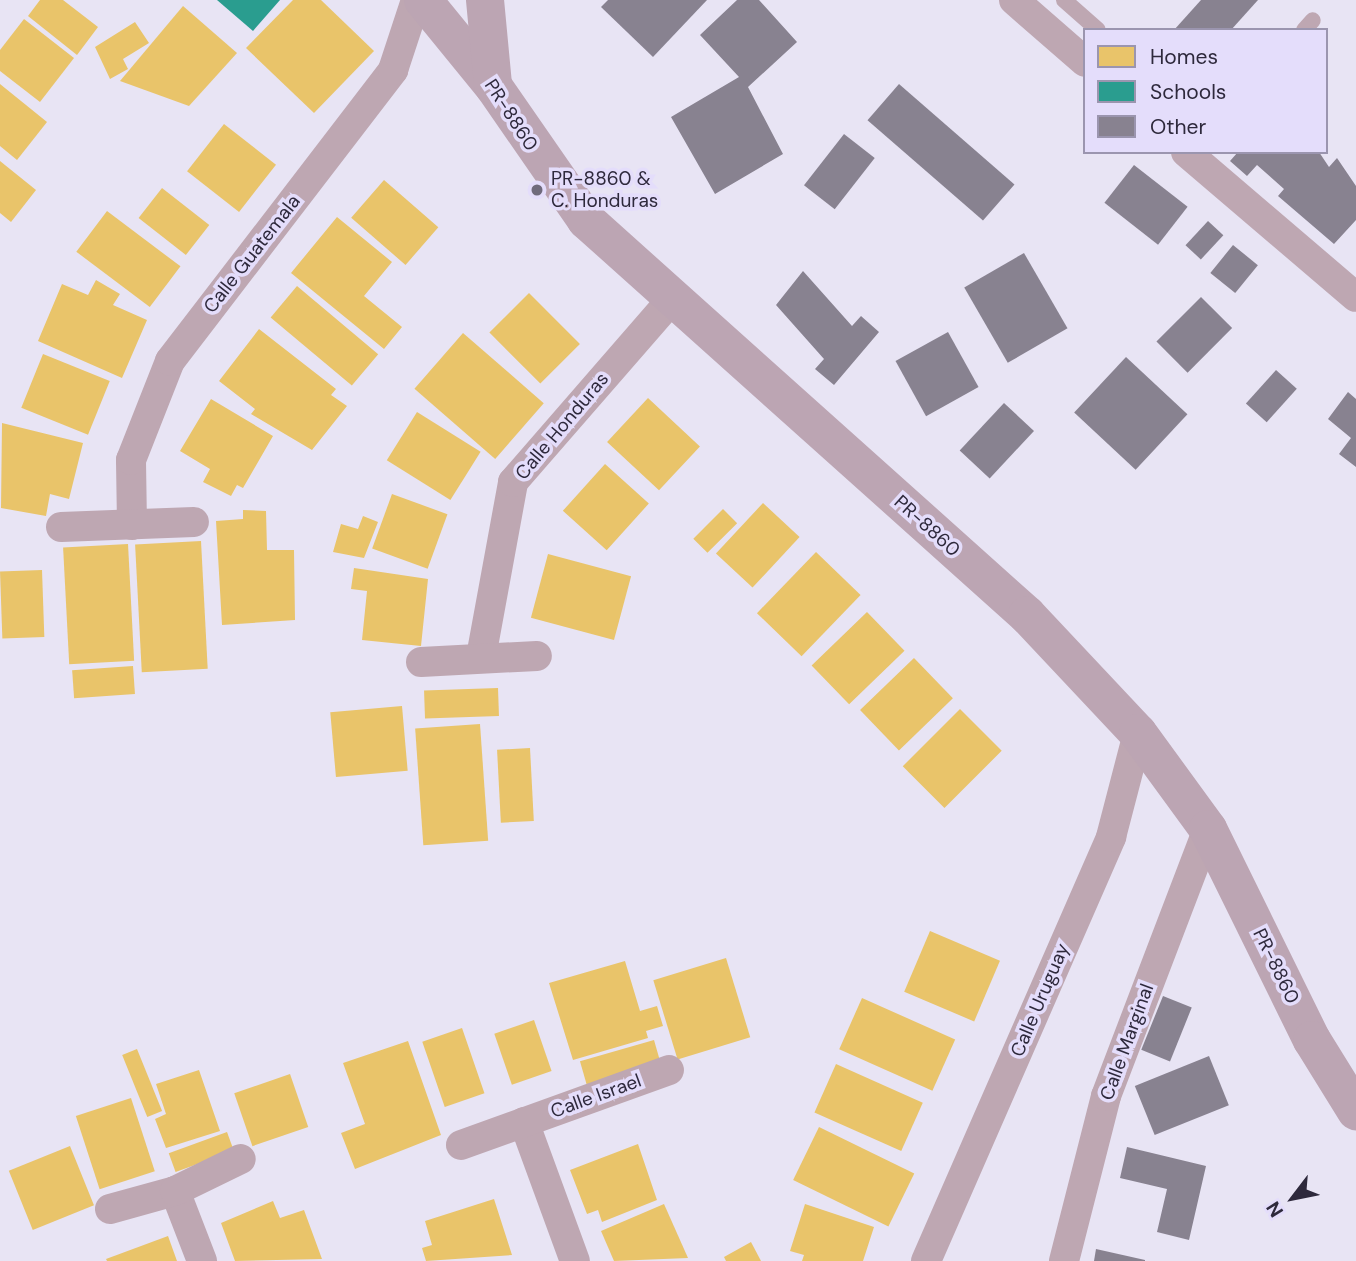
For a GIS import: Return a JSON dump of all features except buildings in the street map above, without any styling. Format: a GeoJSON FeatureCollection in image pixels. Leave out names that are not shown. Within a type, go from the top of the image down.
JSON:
{"type":"FeatureCollection","features":[{"type":"Feature","properties":{"kind":"street","name":"Calle Guatemala"},"geometry":{"type":"LineString","coordinates":[[132,525],[131,460],[170,361],[393,70],[416,0]]}},
{"type":"Feature","properties":{"kind":"street","name":"PR-8860"},"geometry":{"type":"LineString","coordinates":[[423,0],[494,87],[586,220],[671,299],[1027,615],[1138,733],[1208,828],[1312,1040],[1356,1111]]}},
{"type":"Feature","properties":{"kind":"street"},"geometry":{"type":"LineString","coordinates":[[485,0],[494,87]]}},
{"type":"Feature","properties":{"kind":"street"},"geometry":{"type":"LineString","coordinates":[[1014,0],[1083,60]]}},
{"type":"Feature","properties":{"kind":"street"},"geometry":{"type":"LineString","coordinates":[[1188,154],[1356,297]]}},
{"type":"Feature","properties":{"kind":"street","name":"Calle Honduras"},"geometry":{"type":"LineString","coordinates":[[481,657],[513,482],[671,299]]}},
{"type":"Feature","properties":{"kind":"street"},"geometry":{"type":"LineString","coordinates":[[61,527],[194,522]]}},
{"type":"Feature","properties":{"kind":"street"},"geometry":{"type":"LineString","coordinates":[[421,662],[537,656]]}},
{"type":"Feature","properties":{"kind":"street","name":"Calle Uruguay"},"geometry":{"type":"LineString","coordinates":[[926,1261],[1111,837],[1138,733]]}},
{"type":"Feature","properties":{"kind":"street","name":"Calle Marginal"},"geometry":{"type":"LineString","coordinates":[[1064,1261],[1106,1096],[1208,828]]}},
{"type":"Feature","properties":{"kind":"street","name":"Calle Israel"},"geometry":{"type":"LineString","coordinates":[[461,1145],[669,1070]]}},
{"type":"Feature","properties":{"kind":"street"},"geometry":{"type":"LineString","coordinates":[[524,1122],[575,1261]]}},
{"type":"Feature","properties":{"kind":"street"},"geometry":{"type":"LineString","coordinates":[[110,1209],[175,1191],[241,1159]]}},
{"type":"Feature","properties":{"kind":"street"},"geometry":{"type":"LineString","coordinates":[[175,1191],[202,1261]]}},
{"type":"Feature","properties":{"kind":"lane"},"geometry":{"type":"LineString","coordinates":[[1065,0],[1096,28]]}},
{"type":"Feature","properties":{"kind":"place","name":"PR-8860 & C. Honduras"},"geometry":{"type":"Point","coordinates":[537,190]}}]}
